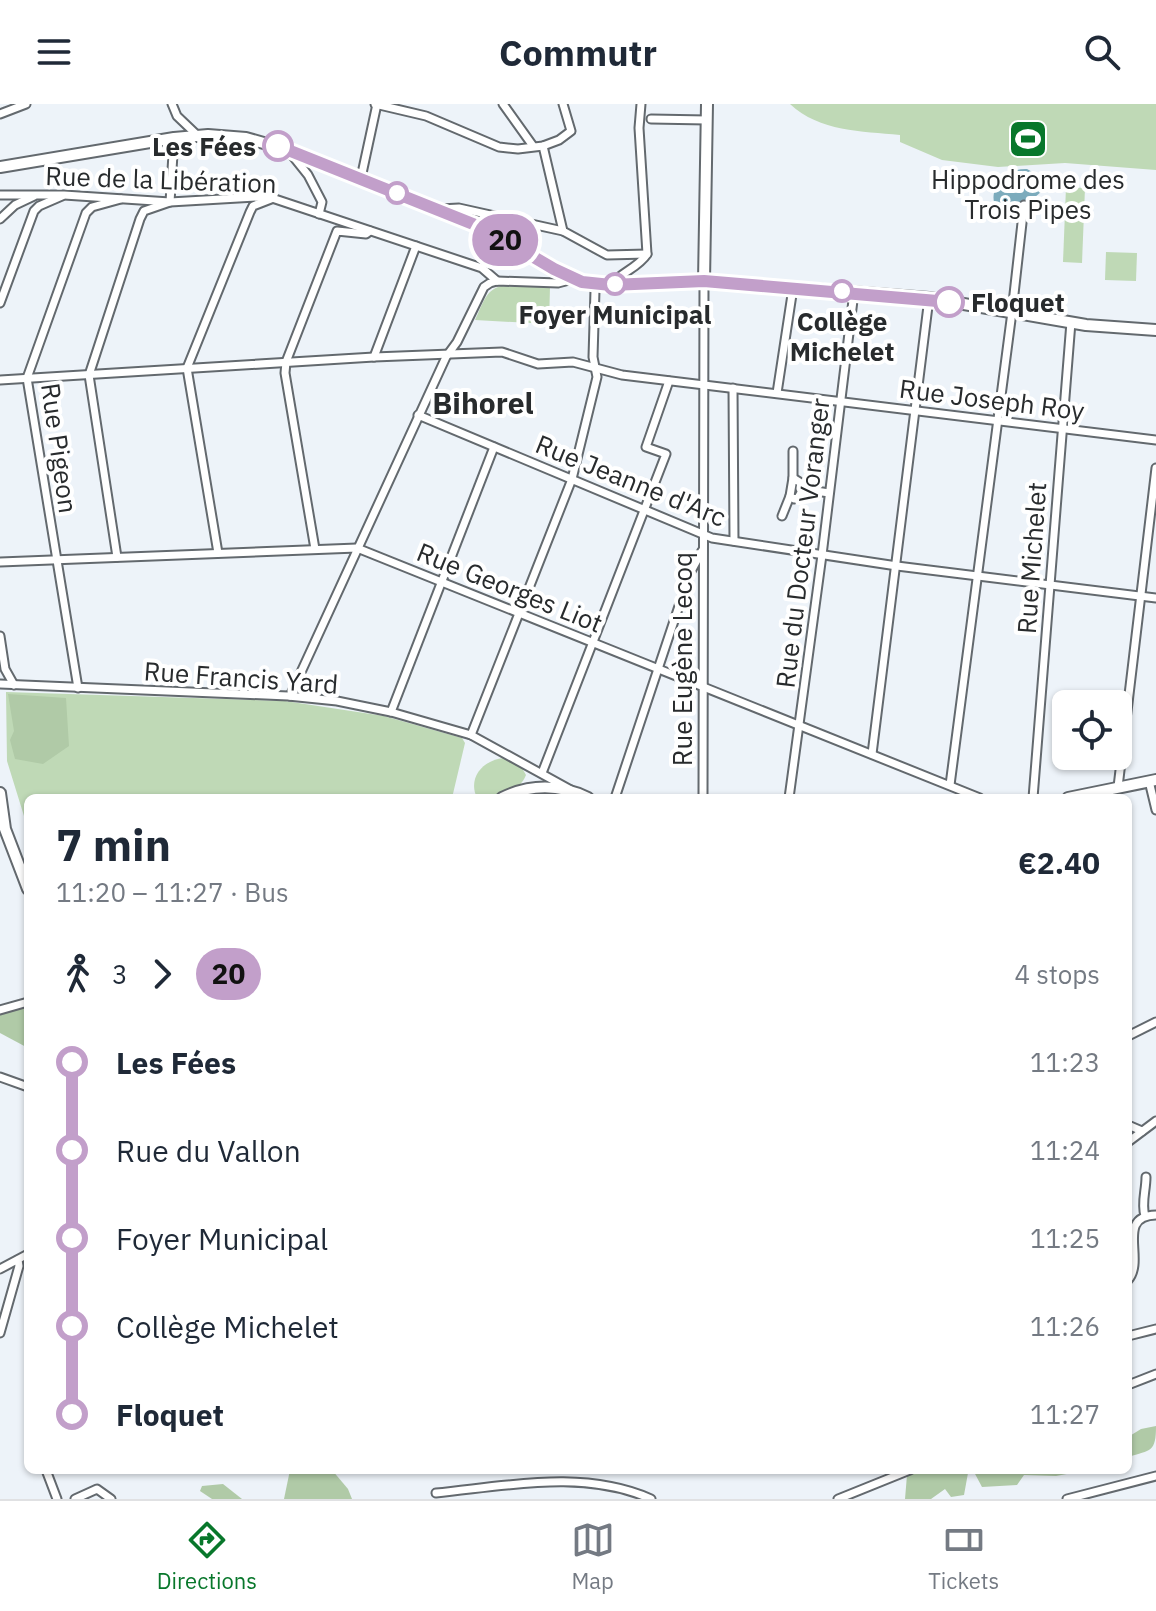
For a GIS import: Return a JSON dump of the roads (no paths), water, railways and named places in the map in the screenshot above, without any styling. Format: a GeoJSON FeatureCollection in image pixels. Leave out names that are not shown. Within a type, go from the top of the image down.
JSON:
{"type":"FeatureCollection","features":[{"type":"Feature","properties":{"kind":"street"},"geometry":{"type":"LineString","coordinates":[[0,114],[26,104]]}},
{"type":"Feature","properties":{"kind":"street"},"geometry":{"type":"LineString","coordinates":[[172,104],[177,116],[198,136]]}},
{"type":"Feature","properties":{"kind":"street"},"geometry":{"type":"LineString","coordinates":[[361,178],[376,104],[426,116],[499,147],[518,149],[543,146],[571,131],[563,104]]}},
{"type":"Feature","properties":{"kind":"street"},"geometry":{"type":"LineString","coordinates":[[503,104],[533,146]]}},
{"type":"Feature","properties":{"kind":"street"},"geometry":{"type":"LineString","coordinates":[[611,285],[620,275],[638,265],[647,254],[639,128],[641,104]]}},
{"type":"Feature","properties":{"kind":"street"},"geometry":{"type":"LineString","coordinates":[[704,281],[707,104]]}},
{"type":"Feature","properties":{"kind":"street"},"geometry":{"type":"LineString","coordinates":[[651,119],[707,120]]}},
{"type":"Feature","properties":{"kind":"street"},"geometry":{"type":"LineString","coordinates":[[117,557],[89,375],[140,219],[144,211],[170,202],[174,138]]}},
{"type":"Feature","properties":{"kind":"street"},"geometry":{"type":"LineString","coordinates":[[0,167],[174,138],[246,138],[288,150],[488,230],[573,279],[611,285],[704,281],[929,298],[1071,322],[1156,330]]}},
{"type":"Feature","properties":{"kind":"street"},"geometry":{"type":"LineString","coordinates":[[543,146],[563,231]]}},
{"type":"Feature","properties":{"kind":"street"},"geometry":{"type":"LineString","coordinates":[[288,150],[308,175],[322,202],[319,214]]}},
{"type":"Feature","properties":{"kind":"street"},"geometry":{"type":"LineString","coordinates":[[0,219],[15,205],[37,194]]}},
{"type":"Feature","properties":{"kind":"street","name":"Rue de la Libération"},"geometry":{"type":"LineString","coordinates":[[0,195],[64,195],[170,202],[272,198],[482,268],[497,281]]}},
{"type":"Feature","properties":{"kind":"street"},"geometry":{"type":"LineString","coordinates":[[0,303],[34,211],[64,195]]}},
{"type":"Feature","properties":{"kind":"street"},"geometry":{"type":"LineString","coordinates":[[218,553],[187,368],[253,206],[272,198]]}},
{"type":"Feature","properties":{"kind":"street","name":"Rue Pigeon"},"geometry":{"type":"LineString","coordinates":[[78,688],[27,378],[86,213],[92,207],[121,199]]}},
{"type":"Feature","properties":{"kind":"street"},"geometry":{"type":"LineString","coordinates":[[950,785],[1024,205]]}},
{"type":"Feature","properties":{"kind":"street"},"geometry":{"type":"LineString","coordinates":[[438,209],[459,208],[563,231],[607,255],[647,254]]}},
{"type":"Feature","properties":{"kind":"street"},"geometry":{"type":"LineString","coordinates":[[315,549],[285,373],[286,362],[337,231],[366,234],[370,231]]}},
{"type":"Feature","properties":{"kind":"street"},"geometry":{"type":"LineString","coordinates":[[374,357],[416,246]]}},
{"type":"Feature","properties":{"kind":"street"},"geometry":{"type":"LineString","coordinates":[[290,696],[418,415],[484,287],[497,281],[558,283],[573,279]]}},
{"type":"Feature","properties":{"kind":"street","name":"Rue Eugène Lecoq"},"geometry":{"type":"LineString","coordinates":[[703,794],[704,281]]}},
{"type":"Feature","properties":{"kind":"street"},"geometry":{"type":"LineString","coordinates":[[777,393],[793,288]]}},
{"type":"Feature","properties":{"kind":"street"},"geometry":{"type":"LineString","coordinates":[[473,736],[572,479],[597,377],[593,369],[592,328],[595,323],[595,290]]}},
{"type":"Feature","properties":{"kind":"street","name":"Rue du Docteur Voranger"},"geometry":{"type":"LineString","coordinates":[[790,794],[854,292]]}},
{"type":"Feature","properties":{"kind":"street"},"geometry":{"type":"LineString","coordinates":[[872,754],[929,298]]}},
{"type":"Feature","properties":{"kind":"street","name":"Rue Michelet"},"geometry":{"type":"LineString","coordinates":[[1033,794],[1071,322]]}},
{"type":"Feature","properties":{"kind":"street","name":"Rue Joseph Roy"},"geometry":{"type":"LineString","coordinates":[[0,380],[502,352],[538,364],[573,362],[593,369],[669,381],[1156,440]]}},
{"type":"Feature","properties":{"kind":"street"},"geometry":{"type":"LineString","coordinates":[[548,787],[544,774],[666,454],[646,447],[669,381]]}},
{"type":"Feature","properties":{"kind":"street"},"geometry":{"type":"LineString","coordinates":[[733,388],[734,541]]}},
{"type":"Feature","properties":{"kind":"street","name":"Rue Jeanne d'Arc"},"geometry":{"type":"LineString","coordinates":[[418,415],[712,538],[897,566],[1156,598]]}},
{"type":"Feature","properties":{"kind":"street"},"geometry":{"type":"LineString","coordinates":[[391,712],[494,447]]}},
{"type":"Feature","properties":{"kind":"street"},"geometry":{"type":"LineString","coordinates":[[782,516],[790,496],[793,451]]}},
{"type":"Feature","properties":{"kind":"street"},"geometry":{"type":"LineString","coordinates":[[1118,787],[1156,468]]}},
{"type":"Feature","properties":{"kind":"street"},"geometry":{"type":"LineString","coordinates":[[790,496],[798,498],[803,489],[801,483],[793,478]]}},
{"type":"Feature","properties":{"kind":"street"},"geometry":{"type":"LineString","coordinates":[[803,489],[829,493]]}},
{"type":"Feature","properties":{"kind":"street","name":"Rue Georges Liot"},"geometry":{"type":"LineString","coordinates":[[0,562],[357,548],[971,794]]}},
{"type":"Feature","properties":{"kind":"street"},"geometry":{"type":"LineString","coordinates":[[616,794],[690,573],[703,550]]}},
{"type":"Feature","properties":{"kind":"street"},"geometry":{"type":"LineString","coordinates":[[690,573],[703,573]]}},
{"type":"Feature","properties":{"kind":"street"},"geometry":{"type":"LineString","coordinates":[[0,636],[5,669],[14,685]]}},
{"type":"Feature","properties":{"kind":"street","name":"Rue Francis Yard"},"geometry":{"type":"LineString","coordinates":[[0,684],[290,696],[337,701],[391,712],[473,736],[573,791]]}},
{"type":"Feature","properties":{"kind":"street"},"geometry":{"type":"LineString","coordinates":[[528,789],[532,769]]}},
{"type":"Feature","properties":{"kind":"street"},"geometry":{"type":"LineString","coordinates":[[1086,794],[1153,781],[1156,810]]}},
{"type":"Feature","properties":{"kind":"street"},"geometry":{"type":"LineString","coordinates":[[514,794],[548,787],[579,794]]}},
{"type":"Feature","properties":{"kind":"street"},"geometry":{"type":"LineString","coordinates":[[0,801],[11,848],[24,879]]}},
{"type":"Feature","properties":{"kind":"street"},"geometry":{"type":"LineString","coordinates":[[0,1010],[24,1003]]}},
{"type":"Feature","properties":{"kind":"street"},"geometry":{"type":"LineString","coordinates":[[1132,1034],[1156,1022]]}},
{"type":"Feature","properties":{"kind":"street"},"geometry":{"type":"LineString","coordinates":[[0,1077],[24,1086]]}},
{"type":"Feature","properties":{"kind":"street"},"geometry":{"type":"LineString","coordinates":[[1132,1139],[1156,1121]]}},
{"type":"Feature","properties":{"kind":"street"},"geometry":{"type":"LineString","coordinates":[[1132,1127],[1142,1131]]}},
{"type":"Feature","properties":{"kind":"street"},"geometry":{"type":"LineString","coordinates":[[1145,1216],[1142,1205],[1146,1196],[1146,1177]]}},
{"type":"Feature","properties":{"kind":"street"},"geometry":{"type":"LineString","coordinates":[[1132,1274],[1135,1269],[1133,1233],[1139,1219],[1156,1215]]}},
{"type":"Feature","properties":{"kind":"street"},"geometry":{"type":"LineString","coordinates":[[0,1269],[24,1256]]}},
{"type":"Feature","properties":{"kind":"street"},"geometry":{"type":"LineString","coordinates":[[0,1333],[19,1266],[18,1260]]}},
{"type":"Feature","properties":{"kind":"street"},"geometry":{"type":"LineString","coordinates":[[1132,1335],[1156,1329]]}},
{"type":"Feature","properties":{"kind":"street"},"geometry":{"type":"LineString","coordinates":[[1132,1383],[1156,1374]]}},
{"type":"Feature","properties":{"kind":"street"},"geometry":{"type":"LineString","coordinates":[[48,1474],[57,1499]]}},
{"type":"Feature","properties":{"kind":"street"},"geometry":{"type":"LineString","coordinates":[[838,1499],[900,1474]]}},
{"type":"Feature","properties":{"kind":"street"},"geometry":{"type":"LineString","coordinates":[[1067,1499],[1156,1476]]}},
{"type":"Feature","properties":{"kind":"street"},"geometry":{"type":"LineString","coordinates":[[436,1493],[562,1481],[609,1484],[651,1499]]}},
{"type":"Feature","properties":{"kind":"street"},"geometry":{"type":"LineString","coordinates":[[75,1499],[97,1489],[111,1499]]}},
{"type":"Feature","properties":{"kind":"water"},"geometry":{"type":"Polygon","coordinates":[[[1020,169],[1036,174],[1044,189],[1015,208],[995,206],[994,192],[1001,180],[1020,169]]]}},
{"type":"Feature","properties":{"kind":"place","name":"Hippodrome des Trois Pipes"},"geometry":{"type":"Point","coordinates":[1028,139]}},
{"type":"Feature","properties":{"kind":"place","name":"Les Fées"},"geometry":{"type":"Point","coordinates":[278,146]}},
{"type":"Feature","properties":{"kind":"place","name":"Foyer Municipal"},"geometry":{"type":"Point","coordinates":[615,284]}},
{"type":"Feature","properties":{"kind":"place","name":"Collège Michelet"},"geometry":{"type":"Point","coordinates":[842,291]}},
{"type":"Feature","properties":{"kind":"place","name":"Floquet"},"geometry":{"type":"Point","coordinates":[949,302]}},
{"type":"Feature","properties":{"kind":"district","name":"Bihorel"},"geometry":{"type":"Point","coordinates":[483,402]}}]}
